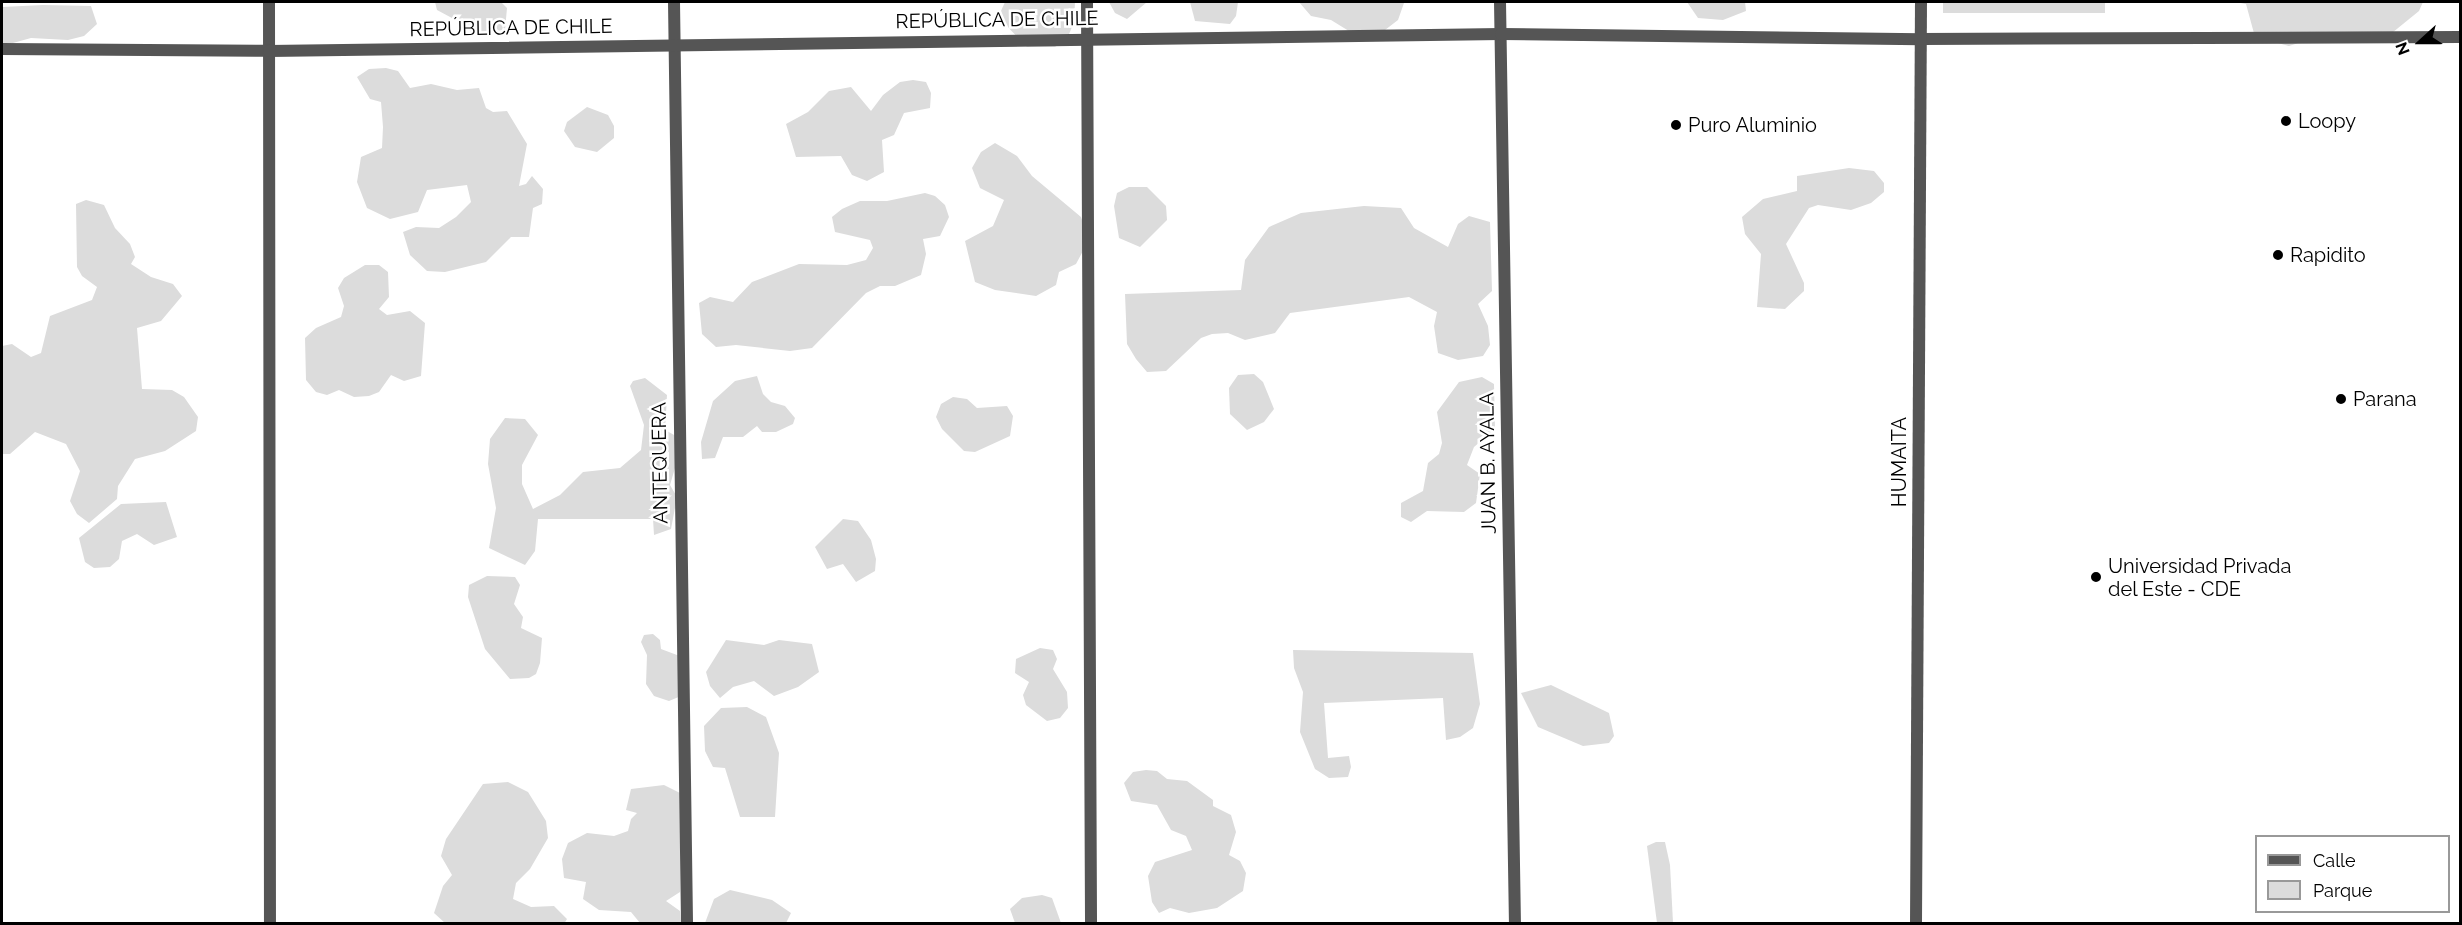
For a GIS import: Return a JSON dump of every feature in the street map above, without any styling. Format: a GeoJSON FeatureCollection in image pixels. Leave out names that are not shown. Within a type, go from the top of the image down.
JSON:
{"type":"FeatureCollection","features":[{"type":"Feature","properties":{"kind":"street"},"geometry":{"type":"LineString","coordinates":[[269,2],[270,924]]}},
{"type":"Feature","properties":{"kind":"street","name":"ANTEQUERA"},"geometry":{"type":"LineString","coordinates":[[674,2],[687,924]]}},
{"type":"Feature","properties":{"kind":"street"},"geometry":{"type":"LineString","coordinates":[[1087,2],[1091,924]]}},
{"type":"Feature","properties":{"kind":"street","name":"JUAN B. AYALA"},"geometry":{"type":"LineString","coordinates":[[1500,2],[1515,924]]}},
{"type":"Feature","properties":{"kind":"street","name":"HUMAITA"},"geometry":{"type":"LineString","coordinates":[[1916,924],[1921,2]]}},
{"type":"Feature","properties":{"kind":"street","name":"REPÚBLICA DE CHILE"},"geometry":{"type":"LineString","coordinates":[[2,49],[269,51],[1501,34],[1921,39],[2460,37]]}},
{"type":"Feature","properties":{"kind":"green space"},"geometry":{"type":"Polygon","coordinates":[[[435,2],[501,2],[507,8],[505,30],[472,33],[465,25],[437,10],[435,2]]]}},
{"type":"Feature","properties":{"kind":"green space"},"geometry":{"type":"Polygon","coordinates":[[[1005,2],[1075,2],[1074,22],[1067,39],[1055,47],[1027,47],[1003,22],[1001,11],[1005,2]]]}},
{"type":"Feature","properties":{"kind":"green space"},"geometry":{"type":"Polygon","coordinates":[[[1109,2],[1147,2],[1127,19],[1115,13],[1109,2]]]}},
{"type":"Feature","properties":{"kind":"green space"},"geometry":{"type":"Polygon","coordinates":[[[1190,2],[1238,2],[1236,16],[1230,24],[1195,21],[1190,2]]]}},
{"type":"Feature","properties":{"kind":"green space"},"geometry":{"type":"Polygon","coordinates":[[[1299,2],[1404,3],[1398,20],[1372,40],[1357,36],[1331,20],[1311,16],[1299,2]]]}},
{"type":"Feature","properties":{"kind":"green space"},"geometry":{"type":"Polygon","coordinates":[[[1687,2],[1745,2],[1746,11],[1723,20],[1698,18],[1687,2]]]}},
{"type":"Feature","properties":{"kind":"green space"},"geometry":{"type":"Polygon","coordinates":[[[1943,2],[2105,2],[2105,13],[1943,13],[1943,2]]]}},
{"type":"Feature","properties":{"kind":"green space"},"geometry":{"type":"Polygon","coordinates":[[[2235,2],[2423,2],[2419,11],[2387,37],[2320,36],[2289,46],[2255,37],[2246,4],[2235,2]]]}},
{"type":"Feature","properties":{"kind":"green space"},"geometry":{"type":"Polygon","coordinates":[[[91,6],[97,24],[84,36],[68,40],[31,38],[2,46],[2,7],[91,6]]]}},
{"type":"Feature","properties":{"kind":"green space"},"geometry":{"type":"Polygon","coordinates":[[[386,68],[398,71],[410,88],[431,84],[457,90],[479,88],[486,108],[493,112],[507,111],[527,144],[519,186],[526,184],[532,176],[543,189],[542,204],[533,208],[529,237],[511,237],[486,262],[445,272],[427,271],[410,255],[403,232],[416,227],[439,228],[456,217],[471,202],[467,185],[427,190],[418,212],[390,219],[367,208],[357,182],[361,157],[382,148],[383,127],[381,102],[370,99],[357,77],[369,69],[386,68]]]}},
{"type":"Feature","properties":{"kind":"green space"},"geometry":{"type":"Polygon","coordinates":[[[913,80],[926,82],[931,93],[930,108],[904,113],[894,135],[882,140],[884,172],[867,181],[852,175],[841,156],[796,157],[786,124],[808,112],[829,91],[851,87],[871,111],[883,95],[900,82],[913,80]]]}},
{"type":"Feature","properties":{"kind":"green space"},"geometry":{"type":"Polygon","coordinates":[[[587,107],[608,115],[614,126],[614,138],[597,152],[575,147],[564,131],[567,122],[587,107]]]}},
{"type":"Feature","properties":{"kind":"green space"},"geometry":{"type":"Polygon","coordinates":[[[995,143],[1017,156],[1032,176],[1081,217],[1086,232],[1084,249],[1076,264],[1059,272],[1056,285],[1036,296],[995,290],[975,282],[965,241],[993,226],[1004,200],[980,188],[972,168],[981,152],[995,143]]]}},
{"type":"Feature","properties":{"kind":"green space"},"geometry":{"type":"Polygon","coordinates":[[[1849,168],[1874,171],[1884,183],[1884,192],[1871,203],[1851,210],[1818,205],[1809,208],[1786,244],[1804,283],[1804,291],[1785,309],[1757,307],[1761,254],[1745,234],[1742,217],[1763,199],[1797,191],[1797,176],[1849,168]]]}},
{"type":"Feature","properties":{"kind":"green space"},"geometry":{"type":"Polygon","coordinates":[[[1129,187],[1147,187],[1166,206],[1167,220],[1140,247],[1119,238],[1114,206],[1117,193],[1129,187]]]}},
{"type":"Feature","properties":{"kind":"green space"},"geometry":{"type":"Polygon","coordinates":[[[925,193],[935,196],[945,205],[949,217],[940,236],[923,239],[926,254],[921,275],[895,286],[880,286],[866,293],[812,348],[790,351],[736,345],[716,347],[702,334],[699,303],[710,297],[733,302],[752,282],[799,264],[847,265],[866,260],[873,248],[870,240],[835,232],[832,217],[842,209],[860,201],[887,201],[925,193]]]}},
{"type":"Feature","properties":{"kind":"green space"},"geometry":{"type":"Polygon","coordinates":[[[86,200],[104,205],[115,228],[130,244],[135,257],[131,264],[151,277],[173,284],[182,296],[161,321],[137,328],[142,389],[172,390],[184,397],[198,417],[196,431],[165,451],[135,459],[118,486],[117,499],[89,523],[77,514],[70,501],[80,471],[66,444],[35,432],[10,454],[2,454],[2,346],[12,344],[31,357],[41,353],[50,316],[92,300],[97,287],[82,276],[77,267],[76,204],[86,200]]]}},
{"type":"Feature","properties":{"kind":"green space"},"geometry":{"type":"Polygon","coordinates":[[[1364,206],[1401,208],[1414,228],[1448,247],[1458,224],[1469,216],[1490,222],[1492,291],[1478,304],[1488,326],[1490,345],[1483,356],[1458,360],[1438,353],[1434,326],[1437,312],[1409,297],[1290,313],[1275,333],[1245,340],[1228,333],[1212,334],[1201,338],[1166,371],[1147,372],[1136,359],[1127,344],[1125,294],[1241,290],[1245,260],[1269,227],[1301,213],[1364,206]]]}},
{"type":"Feature","properties":{"kind":"green space"},"geometry":{"type":"Polygon","coordinates":[[[365,265],[379,265],[388,272],[389,297],[379,309],[387,315],[410,311],[425,323],[421,376],[404,381],[391,375],[379,392],[369,396],[354,397],[339,390],[327,395],[316,392],[306,380],[305,338],[316,328],[341,317],[344,306],[338,288],[344,278],[365,265]]]}},
{"type":"Feature","properties":{"kind":"green space"},"geometry":{"type":"Polygon","coordinates":[[[1254,374],[1263,382],[1274,409],[1264,422],[1247,430],[1230,414],[1229,388],[1238,375],[1254,374]]]}},
{"type":"Feature","properties":{"kind":"green space"},"geometry":{"type":"Polygon","coordinates":[[[757,376],[763,394],[771,402],[785,406],[795,418],[793,424],[776,432],[762,432],[757,426],[743,437],[723,437],[715,458],[702,459],[701,442],[713,401],[735,381],[757,376]]]}},
{"type":"Feature","properties":{"kind":"green space"},"geometry":{"type":"Polygon","coordinates":[[[1482,377],[1494,384],[1495,429],[1474,447],[1467,465],[1480,474],[1476,503],[1464,512],[1427,511],[1411,522],[1401,517],[1401,503],[1423,491],[1428,463],[1439,454],[1442,443],[1437,412],[1459,382],[1482,377]]]}},
{"type":"Feature","properties":{"kind":"green space"},"geometry":{"type":"Polygon","coordinates":[[[645,378],[667,395],[665,430],[676,436],[675,468],[670,485],[677,497],[671,529],[654,535],[653,519],[538,519],[535,551],[525,565],[489,548],[496,508],[488,464],[490,439],[505,418],[525,419],[538,435],[522,465],[522,484],[533,509],[560,495],[583,472],[620,468],[641,450],[644,425],[630,386],[633,381],[645,378]]]}},
{"type":"Feature","properties":{"kind":"green space"},"geometry":{"type":"Polygon","coordinates":[[[953,397],[967,399],[977,408],[1007,406],[1013,416],[1010,436],[975,452],[964,451],[942,429],[936,417],[941,404],[953,397]]]}},
{"type":"Feature","properties":{"kind":"green space"},"geometry":{"type":"Polygon","coordinates":[[[166,502],[177,537],[154,545],[137,534],[122,541],[119,559],[110,567],[94,568],[85,562],[79,538],[121,504],[166,502]]]}},
{"type":"Feature","properties":{"kind":"green space"},"geometry":{"type":"Polygon","coordinates":[[[843,519],[858,521],[871,540],[876,559],[875,571],[856,582],[843,564],[827,569],[815,547],[843,519]]]}},
{"type":"Feature","properties":{"kind":"green space"},"geometry":{"type":"Polygon","coordinates":[[[487,576],[515,577],[520,585],[514,604],[523,617],[521,628],[542,638],[540,663],[536,674],[529,678],[510,679],[485,649],[468,597],[469,585],[487,576]]]}},
{"type":"Feature","properties":{"kind":"green space"},"geometry":{"type":"Polygon","coordinates":[[[653,634],[660,640],[661,649],[685,658],[681,696],[669,701],[654,696],[646,684],[647,655],[641,642],[644,635],[653,634]]]}},
{"type":"Feature","properties":{"kind":"green space"},"geometry":{"type":"Polygon","coordinates":[[[726,640],[764,645],[779,640],[812,644],[819,672],[798,687],[774,696],[754,681],[733,687],[720,698],[710,686],[706,672],[726,640]]]}},
{"type":"Feature","properties":{"kind":"green space"},"geometry":{"type":"Polygon","coordinates":[[[1040,648],[1053,650],[1057,659],[1053,669],[1067,692],[1068,708],[1060,718],[1047,721],[1026,705],[1023,695],[1029,682],[1015,673],[1016,659],[1040,648]]]}},
{"type":"Feature","properties":{"kind":"green space"},"geometry":{"type":"Polygon","coordinates":[[[1293,650],[1473,653],[1480,704],[1473,728],[1460,737],[1446,740],[1443,698],[1324,703],[1328,758],[1349,756],[1351,767],[1348,777],[1329,778],[1315,769],[1300,732],[1303,692],[1294,668],[1293,650]]]}},
{"type":"Feature","properties":{"kind":"green space"},"geometry":{"type":"Polygon","coordinates":[[[1551,685],[1609,713],[1614,736],[1609,743],[1583,746],[1538,727],[1521,693],[1551,685]]]}},
{"type":"Feature","properties":{"kind":"green space"},"geometry":{"type":"Polygon","coordinates":[[[747,707],[766,717],[779,753],[775,817],[740,817],[725,768],[713,767],[705,751],[704,726],[721,708],[747,707]]]}},
{"type":"Feature","properties":{"kind":"green space"},"geometry":{"type":"Polygon","coordinates":[[[1157,771],[1167,779],[1187,781],[1213,800],[1213,806],[1231,815],[1236,832],[1229,855],[1240,861],[1246,873],[1243,891],[1217,908],[1189,913],[1170,908],[1159,913],[1152,902],[1148,876],[1155,862],[1192,850],[1186,836],[1171,830],[1157,805],[1131,801],[1124,783],[1133,772],[1157,771]]]}},
{"type":"Feature","properties":{"kind":"green space"},"geometry":{"type":"Polygon","coordinates":[[[508,782],[528,792],[546,821],[548,838],[530,869],[516,883],[513,899],[531,907],[554,906],[567,919],[564,924],[445,923],[434,913],[443,886],[452,875],[441,856],[446,839],[483,784],[508,782]]]}},
{"type":"Feature","properties":{"kind":"green space"},"geometry":{"type":"Polygon","coordinates":[[[664,785],[680,793],[680,892],[666,901],[680,911],[681,923],[640,923],[631,912],[599,910],[583,899],[586,882],[564,878],[562,859],[568,843],[587,833],[614,836],[628,831],[631,819],[637,813],[626,810],[631,789],[664,785]]]}},
{"type":"Feature","properties":{"kind":"green space"},"geometry":{"type":"Polygon","coordinates":[[[1656,842],[1665,842],[1670,865],[1673,923],[1657,923],[1647,846],[1656,842]]]}},
{"type":"Feature","properties":{"kind":"green space"},"geometry":{"type":"Polygon","coordinates":[[[730,890],[772,900],[791,913],[786,923],[705,923],[714,899],[730,890]]]}},
{"type":"Feature","properties":{"kind":"green space"},"geometry":{"type":"Polygon","coordinates":[[[1042,895],[1052,898],[1061,923],[1015,923],[1010,909],[1022,898],[1042,895]]]}},
{"type":"Feature","properties":{"kind":"place","name":"Loopy"},"geometry":{"type":"Point","coordinates":[2286,121]}},
{"type":"Feature","properties":{"kind":"place","name":"Puro Aluminio"},"geometry":{"type":"Point","coordinates":[1676,125]}},
{"type":"Feature","properties":{"kind":"place","name":"Rapidito"},"geometry":{"type":"Point","coordinates":[2278,255]}},
{"type":"Feature","properties":{"kind":"place","name":"Parana"},"geometry":{"type":"Point","coordinates":[2341,399]}},
{"type":"Feature","properties":{"kind":"place","name":"Universidad Privada del Este - CDE"},"geometry":{"type":"Point","coordinates":[2096,577]}}]}
